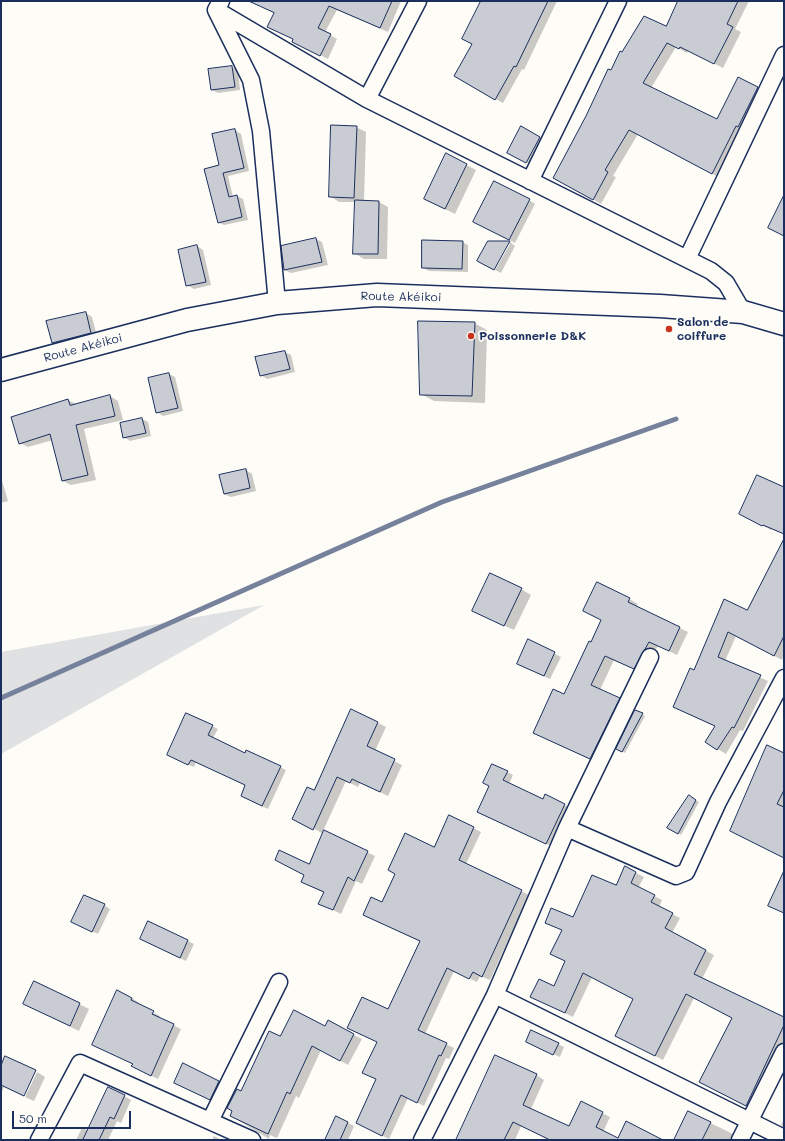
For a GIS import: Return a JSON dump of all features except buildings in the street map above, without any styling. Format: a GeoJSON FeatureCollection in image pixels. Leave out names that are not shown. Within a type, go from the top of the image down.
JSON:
{"type":"FeatureCollection","features":[{"type":"Feature","properties":{"kind":"street"},"geometry":{"type":"LineString","coordinates":[[367,99],[418,1]]}},
{"type":"Feature","properties":{"kind":"street"},"geometry":{"type":"LineString","coordinates":[[530,181],[618,1]]}},
{"type":"Feature","properties":{"kind":"street"},"geometry":{"type":"LineString","coordinates":[[219,5],[367,99],[711,271],[726,283],[743,312]]}},
{"type":"Feature","properties":{"kind":"street"},"geometry":{"type":"LineString","coordinates":[[219,5],[251,80],[257,107],[261,130],[277,303]]}},
{"type":"Feature","properties":{"kind":"street"},"geometry":{"type":"LineString","coordinates":[[686,259],[784,55]]}},
{"type":"Feature","properties":{"kind":"street","name":"Route Akéikoi"},"geometry":{"type":"LineString","coordinates":[[1,370],[188,320],[277,303],[377,295],[652,306],[743,312],[784,324]]}},
{"type":"Feature","properties":{"kind":"street"},"geometry":{"type":"LineString","coordinates":[[422,1140],[495,995],[567,828],[650,657]]}},
{"type":"Feature","properties":{"kind":"street"},"geometry":{"type":"LineString","coordinates":[[567,828],[676,876],[686,872],[718,802],[784,678]]}},
{"type":"Feature","properties":{"kind":"street"},"geometry":{"type":"LineString","coordinates":[[210,1121],[279,982]]}},
{"type":"Feature","properties":{"kind":"street"},"geometry":{"type":"LineString","coordinates":[[495,995],[784,1138]]}},
{"type":"Feature","properties":{"kind":"street"},"geometry":{"type":"LineString","coordinates":[[740,1140],[784,1052]]}},
{"type":"Feature","properties":{"kind":"street"},"geometry":{"type":"LineString","coordinates":[[39,1140],[80,1063],[252,1140]]}},
{"type":"Feature","properties":{"kind":"shaded area"},"geometry":{"type":"Polygon","coordinates":[[[264,605],[1,754],[1,652],[264,605]]]}},
{"type":"Feature","properties":{"kind":"waterway"},"geometry":{"type":"LineString","coordinates":[[1,698],[442,502],[676,419]]}},
{"type":"Feature","properties":{"kind":"place","name":"Salon de coiffure"},"geometry":{"type":"Point","coordinates":[669,329]}},
{"type":"Feature","properties":{"kind":"place","name":"Poissonnerie D&K"},"geometry":{"type":"Point","coordinates":[471,336]}}]}
